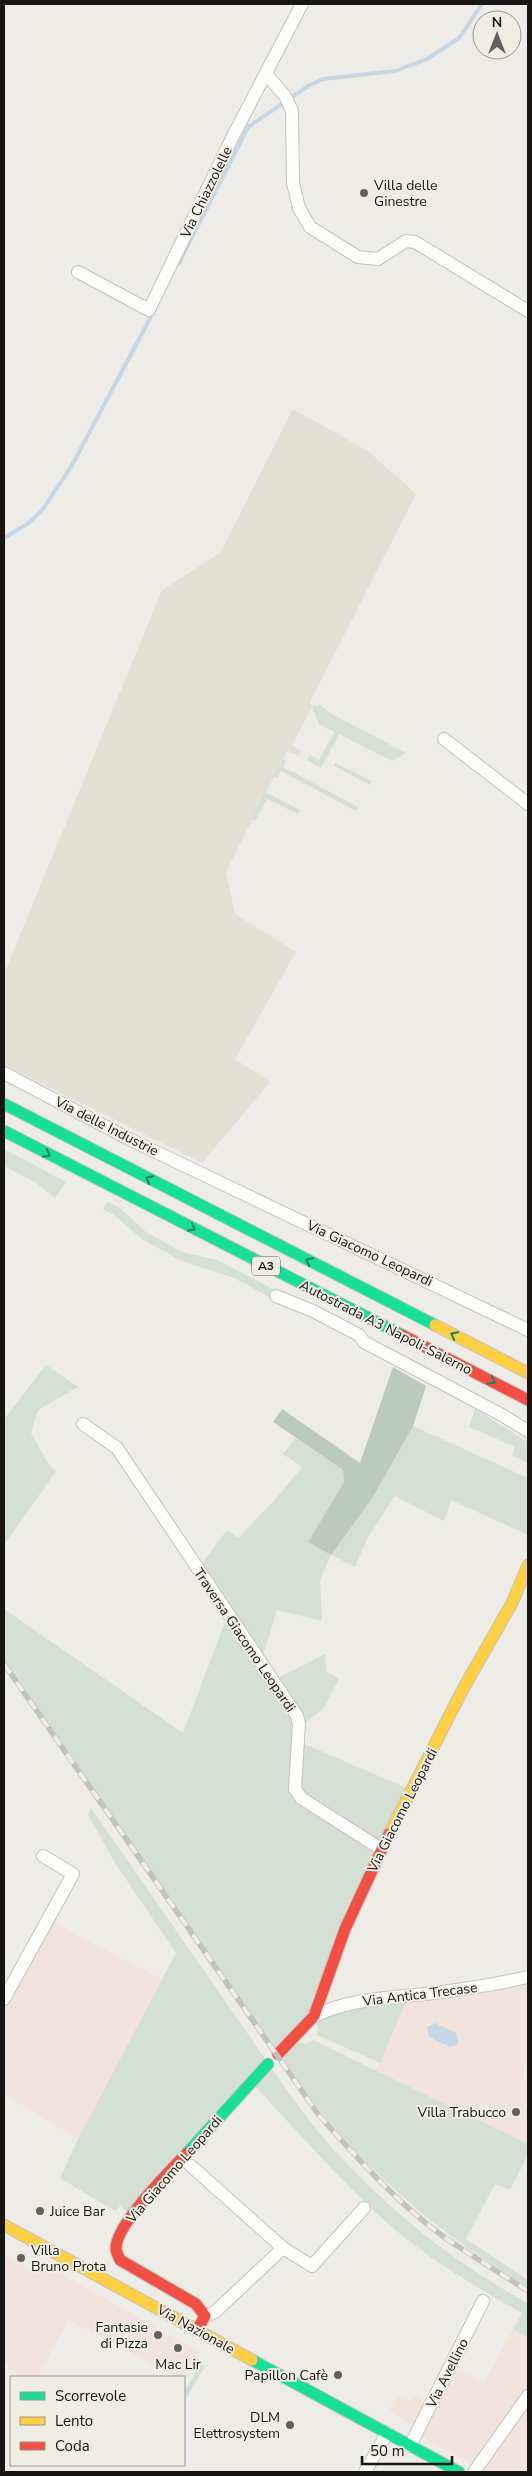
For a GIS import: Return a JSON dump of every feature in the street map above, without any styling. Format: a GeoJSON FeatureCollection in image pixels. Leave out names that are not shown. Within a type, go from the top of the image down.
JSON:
{"type":"FeatureCollection","features":[{"type":"Feature","properties":{"kind":"main road","name":"Autostrada A3 Napoli-Salerno"},"geometry":{"type":"LineString","coordinates":[[4,1104],[528,1373]]}},
{"type":"Feature","properties":{"kind":"main road","name":"Autostrada A3 Napoli-Salerno"},"geometry":{"type":"LineString","coordinates":[[4,1132],[528,1400]]}},
{"type":"Feature","properties":{"kind":"main road","name":"Via Giacomo Leopardi"},"geometry":{"type":"LineString","coordinates":[[278,2054],[314,2016],[345,1930],[381,1849],[462,1689],[512,1603],[528,1565]]}},
{"type":"Feature","properties":{"kind":"main road","name":"Via Giacomo Leopardi"},"geometry":{"type":"LineString","coordinates":[[204,2316],[196,2304],[120,2260],[116,2249],[120,2232],[143,2201],[268,2064]]}},
{"type":"Feature","properties":{"kind":"main road","name":"Via Nazionale"},"geometry":{"type":"LineString","coordinates":[[6,2231],[197,2330],[458,2472]]}},
{"type":"Feature","properties":{"kind":"main road"},"geometry":{"type":"LineString","coordinates":[[197,2330],[204,2316]]}},
{"type":"Feature","properties":{"kind":"street","name":"Via Chiazzolelle"},"geometry":{"type":"LineString","coordinates":[[78,272],[148,310],[232,138],[302,4]]}},
{"type":"Feature","properties":{"kind":"street"},"geometry":{"type":"LineString","coordinates":[[266,74],[287,99],[292,119],[293,183],[299,208],[310,227],[358,257],[378,259],[406,241],[415,242],[528,311]]}},
{"type":"Feature","properties":{"kind":"street"},"geometry":{"type":"LineString","coordinates":[[444,739],[528,804]]}},
{"type":"Feature","properties":{"kind":"street","name":"Via delle Industrie"},"geometry":{"type":"LineString","coordinates":[[4,1073],[211,1178]]}},
{"type":"Feature","properties":{"kind":"street","name":"Via Giacomo Leopardi"},"geometry":{"type":"LineString","coordinates":[[211,1178],[528,1330]]}},
{"type":"Feature","properties":{"kind":"street"},"geometry":{"type":"LineString","coordinates":[[276,1296],[312,1311],[359,1335],[364,1342],[502,1415],[528,1431]]}},
{"type":"Feature","properties":{"kind":"street","name":"Traversa Giacomo Leopardi"},"geometry":{"type":"LineString","coordinates":[[84,1424],[116,1448],[259,1664],[297,1716],[299,1724],[295,1789],[301,1798],[381,1849]]}},
{"type":"Feature","properties":{"kind":"street"},"geometry":{"type":"LineString","coordinates":[[4,1999],[73,1874],[43,1856]]}},
{"type":"Feature","properties":{"kind":"street","name":"Via Antica Trecase"},"geometry":{"type":"LineString","coordinates":[[314,2016],[332,2007],[363,2001],[475,1988],[528,1977]]}},
{"type":"Feature","properties":{"kind":"street"},"geometry":{"type":"LineString","coordinates":[[190,2165],[283,2248],[312,2266],[364,2208]]}},
{"type":"Feature","properties":{"kind":"street"},"geometry":{"type":"LineString","coordinates":[[204,2316],[215,2312],[283,2248]]}},
{"type":"Feature","properties":{"kind":"street","name":"Via Avellino"},"geometry":{"type":"LineString","coordinates":[[410,2446],[483,2301]]}},
{"type":"Feature","properties":{"kind":"street"},"geometry":{"type":"LineString","coordinates":[[474,2472],[528,2396]]}},
{"type":"Feature","properties":{"kind":"street"},"geometry":{"type":"LineString","coordinates":[[365,2472],[387,2433]]}},
{"type":"Feature","properties":{"kind":"shaded area"},"geometry":{"type":"Polygon","coordinates":[[[293,409],[368,451],[416,494],[310,702],[312,707],[292,745],[301,751],[299,756],[287,751],[226,872],[235,914],[296,952],[235,1059],[270,1082],[202,1163],[4,1065],[4,974],[162,590],[220,553],[293,409]]]}},
{"type":"Feature","properties":{"kind":"shaded area"},"geometry":{"type":"Polygon","coordinates":[[[53,1922],[163,1980],[78,2139],[4,2094],[4,2007],[53,1922]]]}},
{"type":"Feature","properties":{"kind":"shaded area"},"geometry":{"type":"Polygon","coordinates":[[[528,1982],[528,2062],[521,2079],[528,2082],[528,2144],[377,2070],[407,1999],[528,1982]]]}},
{"type":"Feature","properties":{"kind":"shaded area"},"geometry":{"type":"Polygon","coordinates":[[[4,2255],[32,2271],[38,2261],[199,2351],[184,2376],[174,2376],[69,2320],[38,2376],[20,2376],[4,2363],[4,2255]]]}},
{"type":"Feature","properties":{"kind":"shaded area"},"geometry":{"type":"Polygon","coordinates":[[[513,2329],[528,2338],[528,2472],[489,2472],[419,2436],[421,2431],[389,2410],[397,2396],[410,2402],[414,2395],[429,2402],[459,2371],[484,2383],[513,2329]]]}},
{"type":"Feature","properties":{"kind":"green space"},"geometry":{"type":"Polygon","coordinates":[[[320,705],[330,713],[406,753],[392,761],[339,734],[321,768],[307,760],[310,755],[319,760],[334,732],[319,724],[312,707],[320,705]]]}},
{"type":"Feature","properties":{"kind":"green space"},"geometry":{"type":"Polygon","coordinates":[[[283,759],[286,761],[283,767],[358,807],[356,811],[281,771],[277,778],[274,776],[283,759]]]}},
{"type":"Feature","properties":{"kind":"green space"},"geometry":{"type":"Polygon","coordinates":[[[335,763],[372,781],[370,785],[334,766],[335,763]]]}},
{"type":"Feature","properties":{"kind":"green space"},"geometry":{"type":"Polygon","coordinates":[[[265,792],[300,810],[298,814],[267,799],[255,821],[252,819],[265,792]]]}},
{"type":"Feature","properties":{"kind":"green space"},"geometry":{"type":"Polygon","coordinates":[[[4,1149],[66,1182],[55,1198],[35,1182],[4,1166],[4,1149]]]}},
{"type":"Feature","properties":{"kind":"green space"},"geometry":{"type":"Polygon","coordinates":[[[107,1202],[120,1208],[146,1232],[182,1252],[217,1260],[275,1290],[273,1299],[234,1278],[181,1261],[142,1239],[114,1215],[103,1209],[107,1202]]]}},
{"type":"Feature","properties":{"kind":"green space"},"geometry":{"type":"Polygon","coordinates":[[[46,1365],[78,1387],[38,1410],[31,1433],[49,1465],[56,1471],[4,1545],[4,1419],[46,1365]]]}},
{"type":"Feature","properties":{"kind":"green space"},"geometry":{"type":"Polygon","coordinates":[[[393,1367],[426,1386],[413,1426],[373,1497],[331,1555],[308,1542],[344,1482],[343,1470],[273,1422],[282,1409],[360,1463],[393,1367]]]}},
{"type":"Feature","properties":{"kind":"green space"},"geometry":{"type":"Polygon","coordinates":[[[475,1409],[528,1442],[528,1463],[512,1456],[515,1447],[469,1427],[475,1409]]]}},
{"type":"Feature","properties":{"kind":"green space"},"geometry":{"type":"Polygon","coordinates":[[[413,1426],[528,1478],[528,1535],[451,1500],[444,1521],[395,1496],[368,1537],[355,1567],[331,1555],[373,1497],[413,1426]]]}},
{"type":"Feature","properties":{"kind":"green space"},"geometry":{"type":"Polygon","coordinates":[[[296,1438],[343,1470],[344,1482],[308,1542],[331,1555],[320,1580],[322,1621],[277,1610],[262,1658],[200,1566],[227,1530],[238,1538],[273,1502],[302,1467],[283,1454],[296,1438]]]}},
{"type":"Feature","properties":{"kind":"green space"},"geometry":{"type":"Polygon","coordinates":[[[4,1609],[183,1733],[225,1622],[270,1688],[293,1715],[296,1725],[288,1789],[291,1796],[376,1850],[310,2014],[275,2051],[4,1660],[4,1609]]]}},
{"type":"Feature","properties":{"kind":"green space"},"geometry":{"type":"Polygon","coordinates":[[[325,1654],[326,1671],[339,1679],[323,1709],[303,1724],[276,1679],[325,1654]]]}},
{"type":"Feature","properties":{"kind":"green space"},"geometry":{"type":"Polygon","coordinates":[[[302,1743],[409,1789],[381,1842],[304,1796],[298,1781],[302,1743]]]}},
{"type":"Feature","properties":{"kind":"green space"},"geometry":{"type":"Polygon","coordinates":[[[91,1808],[266,2060],[129,2213],[120,2206],[115,2211],[60,2178],[78,2139],[176,1953],[115,1863],[88,1814],[91,1808]]]}},
{"type":"Feature","properties":{"kind":"green space"},"geometry":{"type":"Polygon","coordinates":[[[407,1999],[380,2063],[317,2035],[318,2026],[315,2022],[335,2011],[407,1999]]]}},
{"type":"Feature","properties":{"kind":"green space"},"geometry":{"type":"Polygon","coordinates":[[[313,2040],[528,2144],[528,2155],[510,2190],[495,2184],[466,2239],[528,2280],[528,2287],[454,2238],[422,2213],[391,2186],[333,2127],[279,2057],[296,2042],[306,2044],[313,2040]]]}},
{"type":"Feature","properties":{"kind":"green space"},"geometry":{"type":"Polygon","coordinates":[[[271,2068],[301,2110],[334,2150],[378,2194],[449,2253],[474,2271],[528,2303],[528,2338],[513,2329],[522,2313],[433,2259],[384,2220],[334,2171],[255,2086],[271,2068]]]}},
{"type":"Feature","properties":{"kind":"green space"},"geometry":{"type":"Polygon","coordinates":[[[201,2364],[205,2366],[185,2400],[185,2390],[201,2364]]]}},
{"type":"Feature","properties":{"kind":"water"},"geometry":{"type":"Polygon","coordinates":[[[435,2023],[456,2033],[457,2045],[450,2047],[429,2037],[427,2027],[435,2023]]]}},
{"type":"Feature","properties":{"kind":"waterway"},"geometry":{"type":"LineString","coordinates":[[179,263],[248,127],[310,85],[323,79],[395,71],[427,59],[459,38],[482,4]]}},
{"type":"Feature","properties":{"kind":"waterway"},"geometry":{"type":"LineString","coordinates":[[4,538],[29,523],[43,509],[71,467],[154,311]]}},
{"type":"Feature","properties":{"kind":"railway"},"geometry":{"type":"LineString","coordinates":[[4,1664],[318,2114],[378,2179],[410,2210],[454,2244],[528,2291]]}},
{"type":"Feature","properties":{"kind":"traffic: fast"},"geometry":{"type":"LineString","coordinates":[[4,1104],[435,1325]]}},
{"type":"Feature","properties":{"kind":"traffic: fast"},"geometry":{"type":"LineString","coordinates":[[4,1131],[402,1335]]}},
{"type":"Feature","properties":{"kind":"traffic: fast"},"geometry":{"type":"LineString","coordinates":[[187,2153],[268,2064]]}},
{"type":"Feature","properties":{"kind":"traffic: fast"},"geometry":{"type":"LineString","coordinates":[[252,2360],[459,2472]]}},
{"type":"Feature","properties":{"kind":"traffic: slow"},"geometry":{"type":"LineString","coordinates":[[435,1325],[528,1373]]}},
{"type":"Feature","properties":{"kind":"traffic: slow"},"geometry":{"type":"LineString","coordinates":[[389,1834],[463,1689],[512,1603],[528,1565]]}},
{"type":"Feature","properties":{"kind":"traffic: slow"},"geometry":{"type":"LineString","coordinates":[[4,2225],[252,2360]]}},
{"type":"Feature","properties":{"kind":"traffic: jam"},"geometry":{"type":"LineString","coordinates":[[402,1335],[528,1400]]}},
{"type":"Feature","properties":{"kind":"traffic: jam"},"geometry":{"type":"LineString","coordinates":[[278,2054],[314,2016],[345,1929],[389,1834]]}},
{"type":"Feature","properties":{"kind":"traffic: jam"},"geometry":{"type":"LineString","coordinates":[[187,2153],[157,2185],[124,2226],[116,2249],[120,2260],[196,2304],[205,2316],[197,2330]]}},
{"type":"Feature","properties":{"kind":"place","name":"Villa delle Ginestre"},"geometry":{"type":"Point","coordinates":[364,193]}},
{"type":"Feature","properties":{"kind":"place","name":"Villa Trabucco"},"geometry":{"type":"Point","coordinates":[516,2112]}},
{"type":"Feature","properties":{"kind":"place","name":"Juice Bar"},"geometry":{"type":"Point","coordinates":[40,2211]}},
{"type":"Feature","properties":{"kind":"place","name":"Villa Bruno Prota"},"geometry":{"type":"Point","coordinates":[21,2258]}},
{"type":"Feature","properties":{"kind":"place","name":"Fantasie di Pizza"},"geometry":{"type":"Point","coordinates":[158,2335]}},
{"type":"Feature","properties":{"kind":"place","name":"Mac Lir"},"geometry":{"type":"Point","coordinates":[178,2348]}},
{"type":"Feature","properties":{"kind":"place","name":"Papillon Cafè"},"geometry":{"type":"Point","coordinates":[338,2375]}},
{"type":"Feature","properties":{"kind":"place","name":"DLM Elettrosystem"},"geometry":{"type":"Point","coordinates":[290,2425]}}]}
